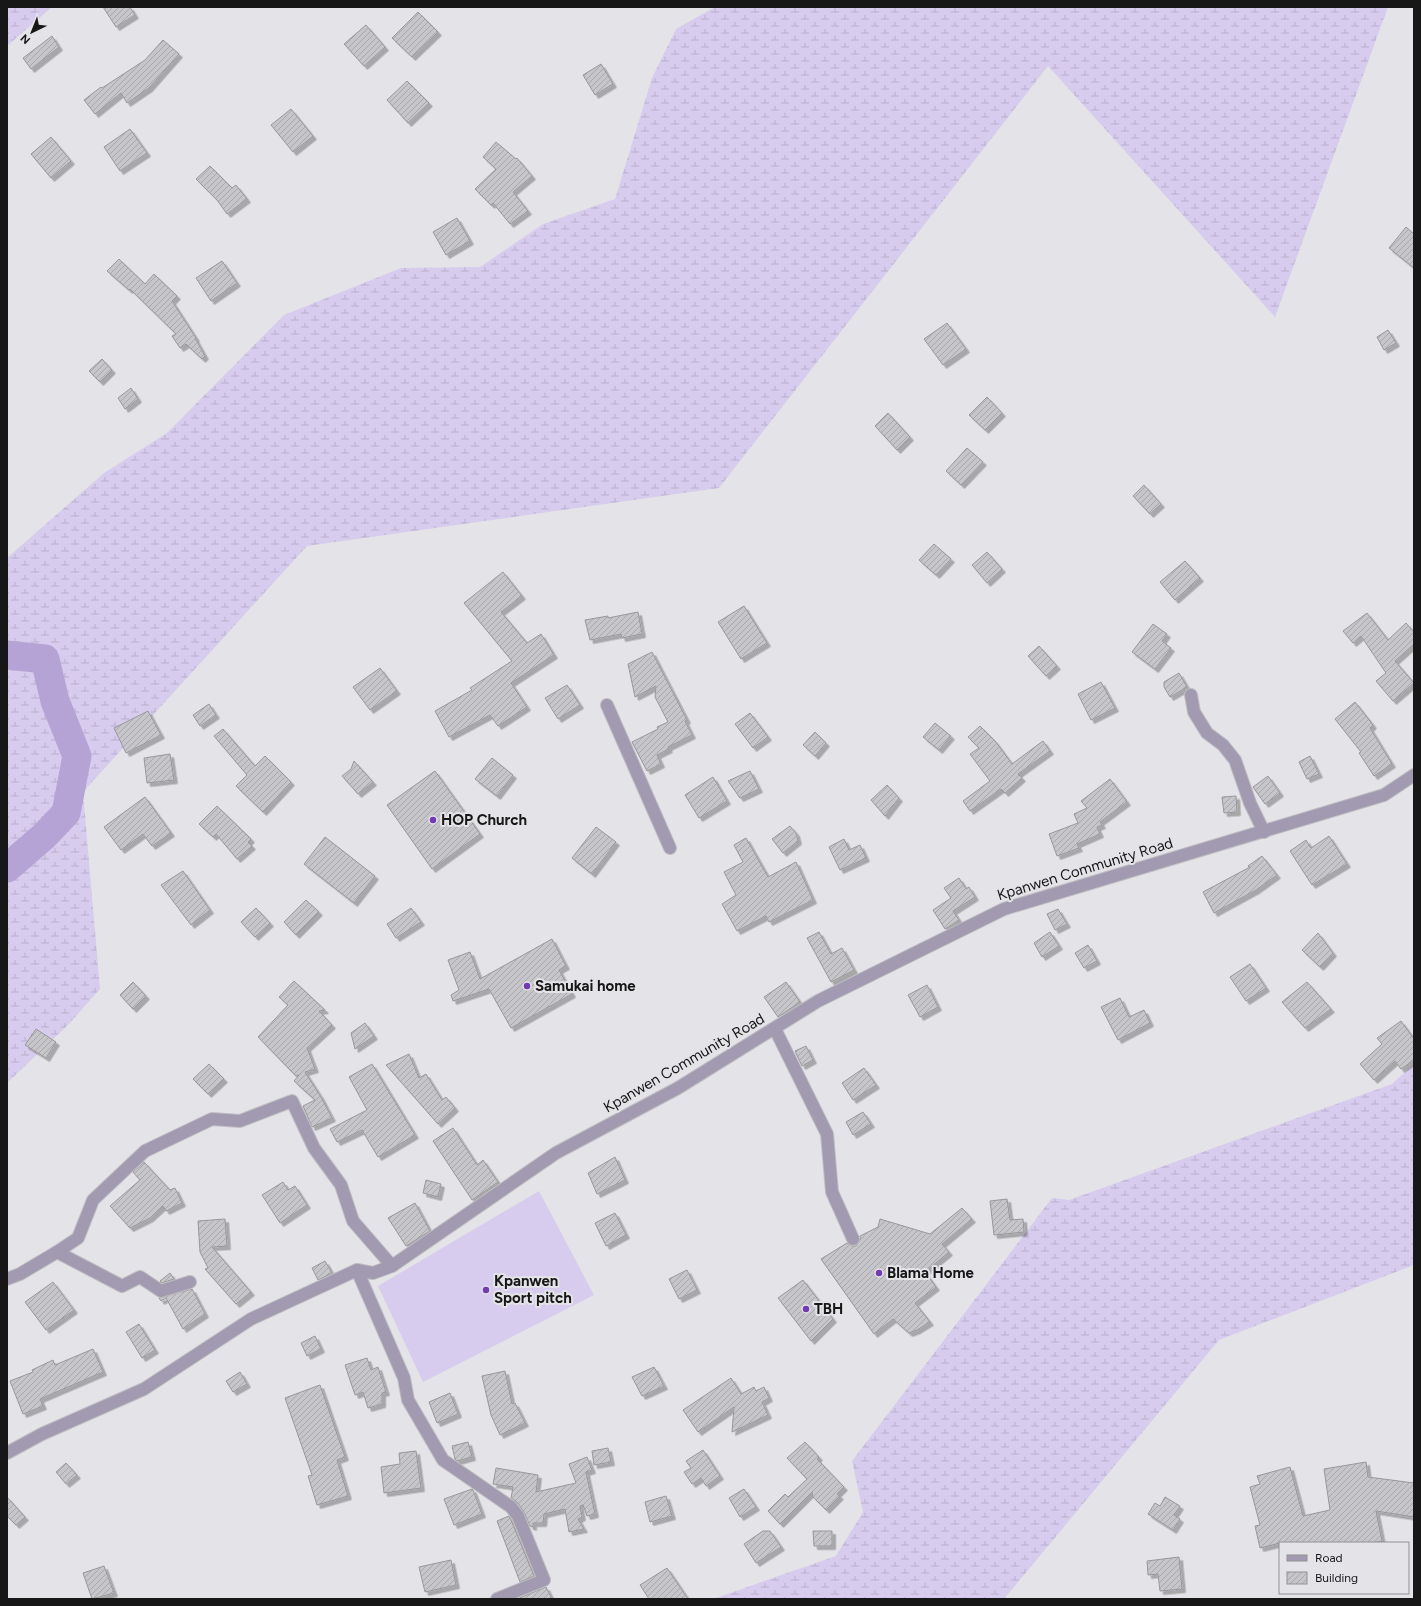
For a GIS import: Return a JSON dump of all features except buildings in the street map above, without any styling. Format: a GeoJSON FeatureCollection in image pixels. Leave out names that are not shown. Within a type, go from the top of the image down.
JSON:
{"type":"FeatureCollection","features":[{"type":"Feature","properties":{"kind":"street"},"geometry":{"type":"LineString","coordinates":[[1191,695],[1194,712],[1207,733],[1223,745],[1235,760],[1250,803],[1264,832]]}},
{"type":"Feature","properties":{"kind":"street"},"geometry":{"type":"LineString","coordinates":[[607,704],[670,848]]}},
{"type":"Feature","properties":{"kind":"street","name":"Kpanwen Community Road"},"geometry":{"type":"LineString","coordinates":[[7,1453],[42,1434],[144,1389],[251,1318],[357,1270],[373,1273],[392,1266],[556,1153],[678,1088],[776,1029],[818,1001],[1004,909],[1384,795],[1414,775]]}},
{"type":"Feature","properties":{"kind":"street"},"geometry":{"type":"LineString","coordinates":[[776,1029],[827,1134],[832,1192],[853,1239]]}},
{"type":"Feature","properties":{"kind":"street"},"geometry":{"type":"LineString","coordinates":[[7,1279],[20,1274],[78,1238],[93,1200],[145,1151],[212,1119],[240,1121],[292,1101],[314,1148],[341,1185],[353,1222],[392,1266]]}},
{"type":"Feature","properties":{"kind":"street"},"geometry":{"type":"LineString","coordinates":[[57,1252],[122,1286],[140,1277],[161,1291],[190,1282]]}},
{"type":"Feature","properties":{"kind":"street"},"geometry":{"type":"LineString","coordinates":[[357,1270],[404,1378],[408,1400],[443,1460],[511,1507],[518,1516],[544,1580],[497,1599]]}},
{"type":"Feature","properties":{"kind":"green space"},"geometry":{"type":"Polygon","coordinates":[[[7,7],[52,7],[7,46],[7,7]]]}},
{"type":"Feature","properties":{"kind":"green space"},"geometry":{"type":"Polygon","coordinates":[[[715,7],[1388,7],[1275,317],[1048,66],[719,488],[307,546],[83,792],[100,989],[69,1024],[7,1083],[7,558],[104,473],[167,433],[284,315],[401,268],[480,267],[543,224],[615,199],[652,78],[676,29],[715,7]]]}},
{"type":"Feature","properties":{"kind":"green space"},"geometry":{"type":"Polygon","coordinates":[[[1414,1064],[1414,1265],[1219,1340],[1004,1599],[713,1599],[836,1556],[863,1512],[852,1461],[1052,1198],[1069,1200],[1392,1084],[1414,1064]]]}},
{"type":"Feature","properties":{"kind":"green space","name":"Kpanwen Sport pitch"},"geometry":{"type":"Polygon","coordinates":[[[539,1191],[594,1295],[423,1382],[378,1286],[539,1191]]]}},
{"type":"Feature","properties":{"kind":"waterway"},"geometry":{"type":"LineString","coordinates":[[7,655],[45,659],[55,701],[77,756],[66,813],[44,836],[7,868]]}},
{"type":"Feature","properties":{"kind":"place","name":"HOP Church"},"geometry":{"type":"Point","coordinates":[433,820]}},
{"type":"Feature","properties":{"kind":"place","name":"Samukai home"},"geometry":{"type":"Point","coordinates":[527,986]}},
{"type":"Feature","properties":{"kind":"place","name":"Blama Home"},"geometry":{"type":"Point","coordinates":[879,1273]}},
{"type":"Feature","properties":{"kind":"place","name":"Kpanwen Sport pitch"},"geometry":{"type":"Point","coordinates":[486,1290]}},
{"type":"Feature","properties":{"kind":"place","name":"TBH"},"geometry":{"type":"Point","coordinates":[806,1309]}}]}
